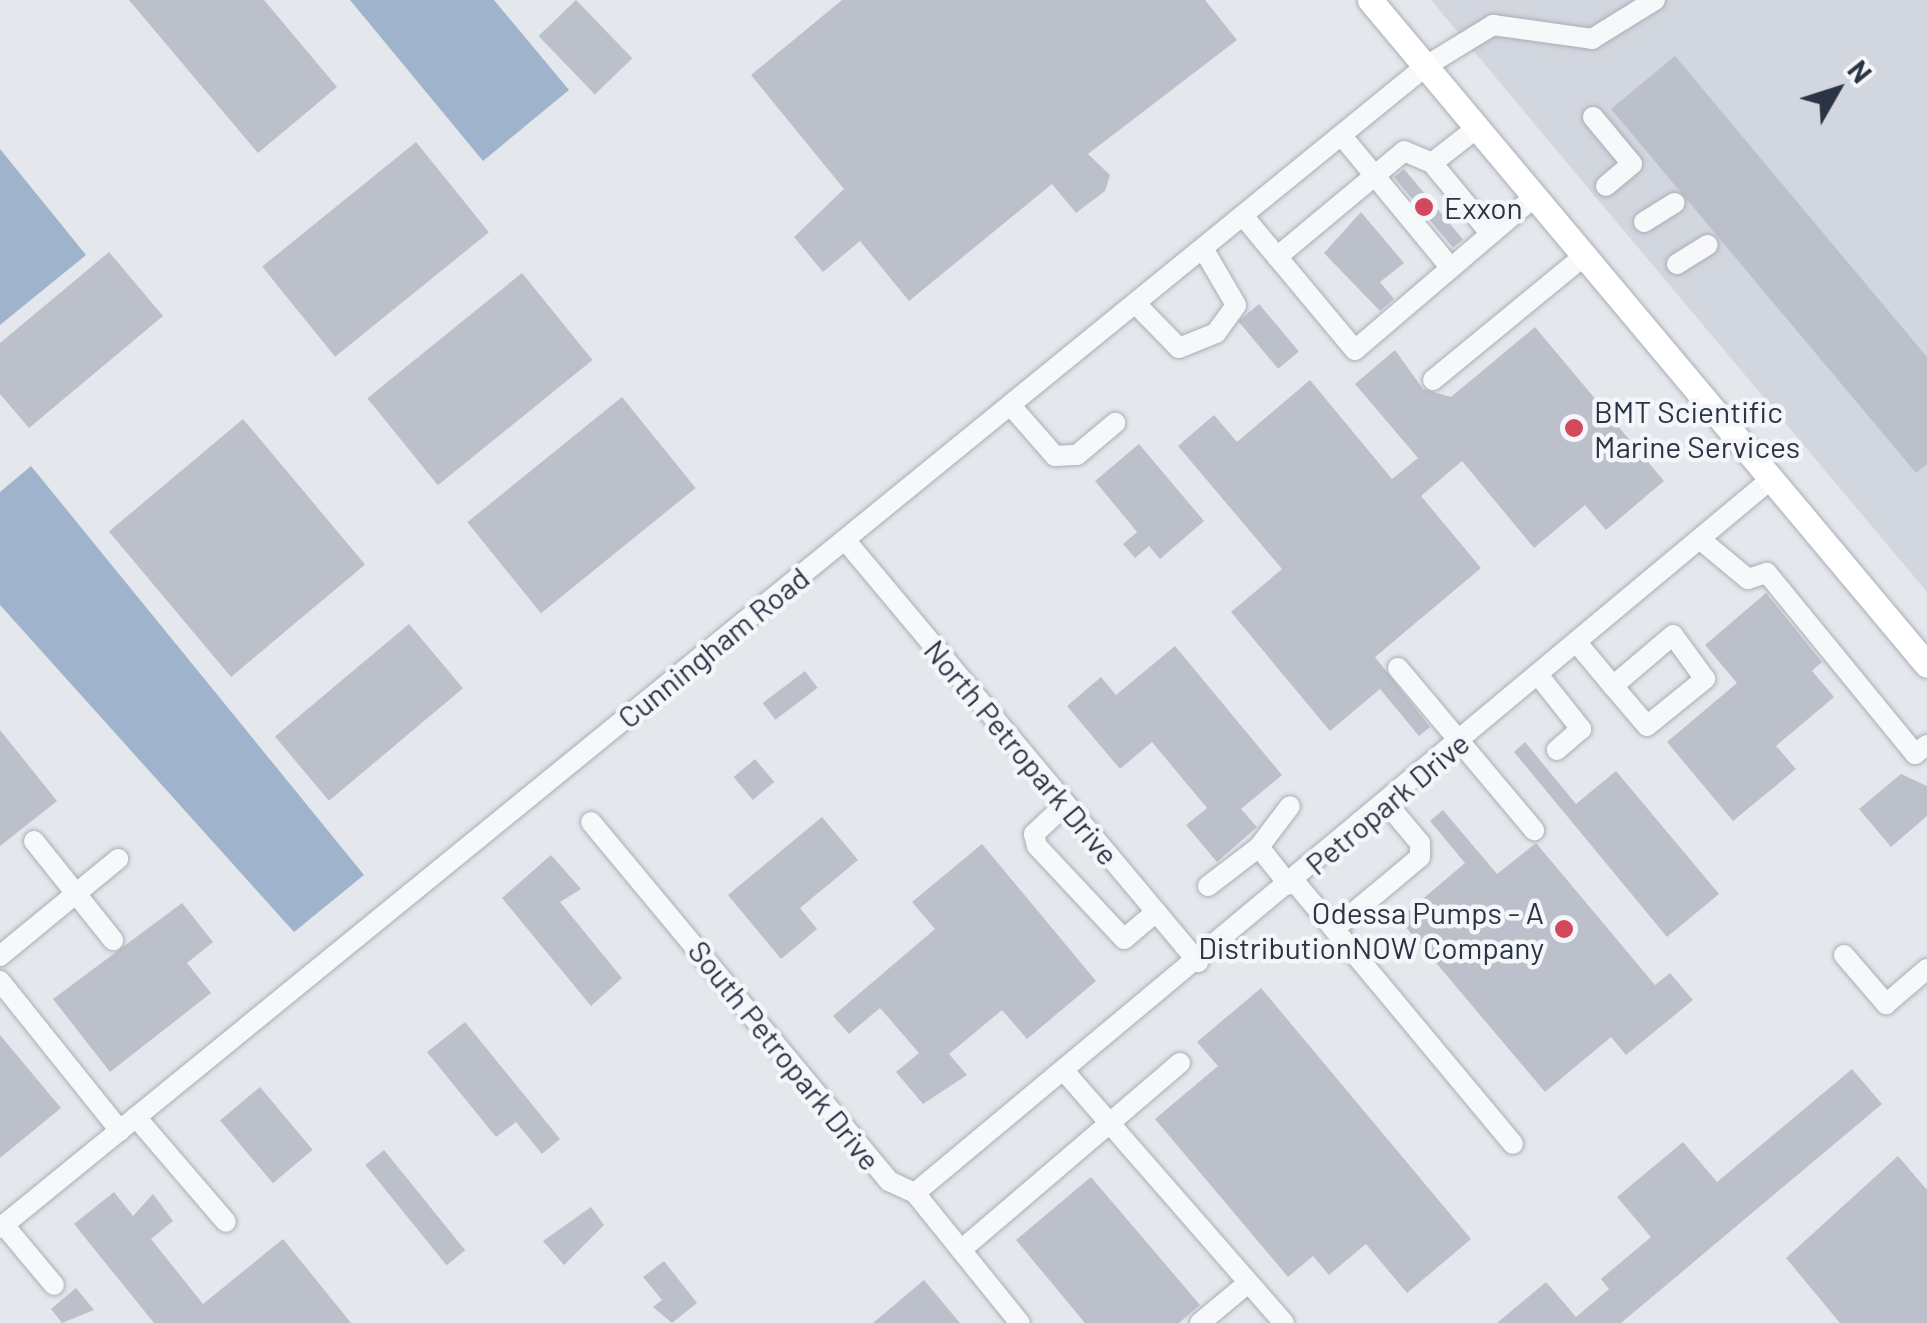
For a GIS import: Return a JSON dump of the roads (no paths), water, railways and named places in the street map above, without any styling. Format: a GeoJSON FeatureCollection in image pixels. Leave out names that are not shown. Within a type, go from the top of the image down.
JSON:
{"type":"FeatureCollection","features":[{"type":"Feature","properties":{"kind":"main road"},"geometry":{"type":"LineString","coordinates":[[1370,0],[1927,665]]}},
{"type":"Feature","properties":{"kind":"street","name":"Cunningham Road"},"geometry":{"type":"LineString","coordinates":[[2,1226],[1426,66],[1493,25],[1592,39],[1647,2]]}},
{"type":"Feature","properties":{"kind":"street"},"geometry":{"type":"LineString","coordinates":[[1593,117],[1632,164],[1606,186]]}},
{"type":"Feature","properties":{"kind":"street"},"geometry":{"type":"LineString","coordinates":[[1432,163],[1477,128]]}},
{"type":"Feature","properties":{"kind":"street"},"geometry":{"type":"LineString","coordinates":[[1342,136],[1451,268]]}},
{"type":"Feature","properties":{"kind":"street"},"geometry":{"type":"LineString","coordinates":[[1277,257],[1404,152],[1432,163],[1491,234]]}},
{"type":"Feature","properties":{"kind":"street"},"geometry":{"type":"LineString","coordinates":[[1244,217],[1355,350],[1534,197]]}},
{"type":"Feature","properties":{"kind":"street"},"geometry":{"type":"LineString","coordinates":[[1644,222],[1674,203]]}},
{"type":"Feature","properties":{"kind":"street"},"geometry":{"type":"LineString","coordinates":[[1677,264],[1706,245]]}},
{"type":"Feature","properties":{"kind":"street"},"geometry":{"type":"LineString","coordinates":[[1137,305],[1179,348],[1216,333],[1236,305],[1204,250]]}},
{"type":"Feature","properties":{"kind":"street"},"geometry":{"type":"LineString","coordinates":[[1433,380],[1584,256]]}},
{"type":"Feature","properties":{"kind":"street"},"geometry":{"type":"LineString","coordinates":[[1012,407],[1055,456],[1077,455],[1115,423]]}},
{"type":"Feature","properties":{"kind":"street","name":"Petropark Drive"},"geometry":{"type":"LineString","coordinates":[[915,1193],[1002,1126],[1771,479]]}},
{"type":"Feature","properties":{"kind":"street"},"geometry":{"type":"LineString","coordinates":[[1702,540],[1748,579],[1767,573],[1915,754],[1927,745]]}},
{"type":"Feature","properties":{"kind":"street","name":"North Petropark Drive"},"geometry":{"type":"LineString","coordinates":[[846,541],[1198,962]]}},
{"type":"Feature","properties":{"kind":"street"},"geometry":{"type":"LineString","coordinates":[[1578,644],[1646,726],[1705,678],[1673,635],[1613,686]]}},
{"type":"Feature","properties":{"kind":"street"},"geometry":{"type":"LineString","coordinates":[[1398,668],[1534,830]]}},
{"type":"Feature","properties":{"kind":"street"},"geometry":{"type":"LineString","coordinates":[[1540,676],[1581,729],[1556,750]]}},
{"type":"Feature","properties":{"kind":"street"},"geometry":{"type":"LineString","coordinates":[[1066,804],[1034,834],[1036,846],[1124,939],[1156,912]]}},
{"type":"Feature","properties":{"kind":"street"},"geometry":{"type":"LineString","coordinates":[[1334,929],[1420,857],[1420,843],[1387,804]]}},
{"type":"Feature","properties":{"kind":"street"},"geometry":{"type":"LineString","coordinates":[[1208,886],[1258,847],[1290,806]]}},
{"type":"Feature","properties":{"kind":"street","name":"South Petropark Drive"},"geometry":{"type":"LineString","coordinates":[[590,822],[889,1181],[915,1193],[1020,1323]]}},
{"type":"Feature","properties":{"kind":"street"},"geometry":{"type":"LineString","coordinates":[[34,842],[113,940]]}},
{"type":"Feature","properties":{"kind":"street"},"geometry":{"type":"LineString","coordinates":[[1258,847],[1334,929],[1513,1144]]}},
{"type":"Feature","properties":{"kind":"street"},"geometry":{"type":"LineString","coordinates":[[0,956],[118,859]]}},
{"type":"Feature","properties":{"kind":"street"},"geometry":{"type":"LineString","coordinates":[[1844,955],[1886,1004],[1927,969]]}},
{"type":"Feature","properties":{"kind":"street"},"geometry":{"type":"LineString","coordinates":[[0,981],[128,1124],[226,1222]]}},
{"type":"Feature","properties":{"kind":"street"},"geometry":{"type":"LineString","coordinates":[[961,1250],[1180,1063]]}},
{"type":"Feature","properties":{"kind":"street"},"geometry":{"type":"LineString","coordinates":[[1066,1072],[1108,1125],[1284,1323]]}},
{"type":"Feature","properties":{"kind":"street"},"geometry":{"type":"LineString","coordinates":[[2,1226],[54,1285]]}},
{"type":"Feature","properties":{"kind":"street"},"geometry":{"type":"LineString","coordinates":[[1200,1323],[1248,1282]]}},
{"type":"Feature","properties":{"kind":"water"},"geometry":{"type":"Polygon","coordinates":[[[350,0],[494,0],[569,90],[483,161],[350,0]]]}},
{"type":"Feature","properties":{"kind":"water"},"geometry":{"type":"Polygon","coordinates":[[[0,149],[86,255],[0,325],[0,149]]]}},
{"type":"Feature","properties":{"kind":"water"},"geometry":{"type":"Polygon","coordinates":[[[31,466],[364,875],[294,932],[0,605],[0,492],[31,466]]]}},
{"type":"Feature","properties":{"kind":"place","name":"Exxon"},"geometry":{"type":"Point","coordinates":[1424,207]}},
{"type":"Feature","properties":{"kind":"place","name":"BMT Scientific Marine Services"},"geometry":{"type":"Point","coordinates":[1574,428]}},
{"type":"Feature","properties":{"kind":"place","name":"Odessa Pumps - A DistributionNOW Company"},"geometry":{"type":"Point","coordinates":[1564,929]}}]}
